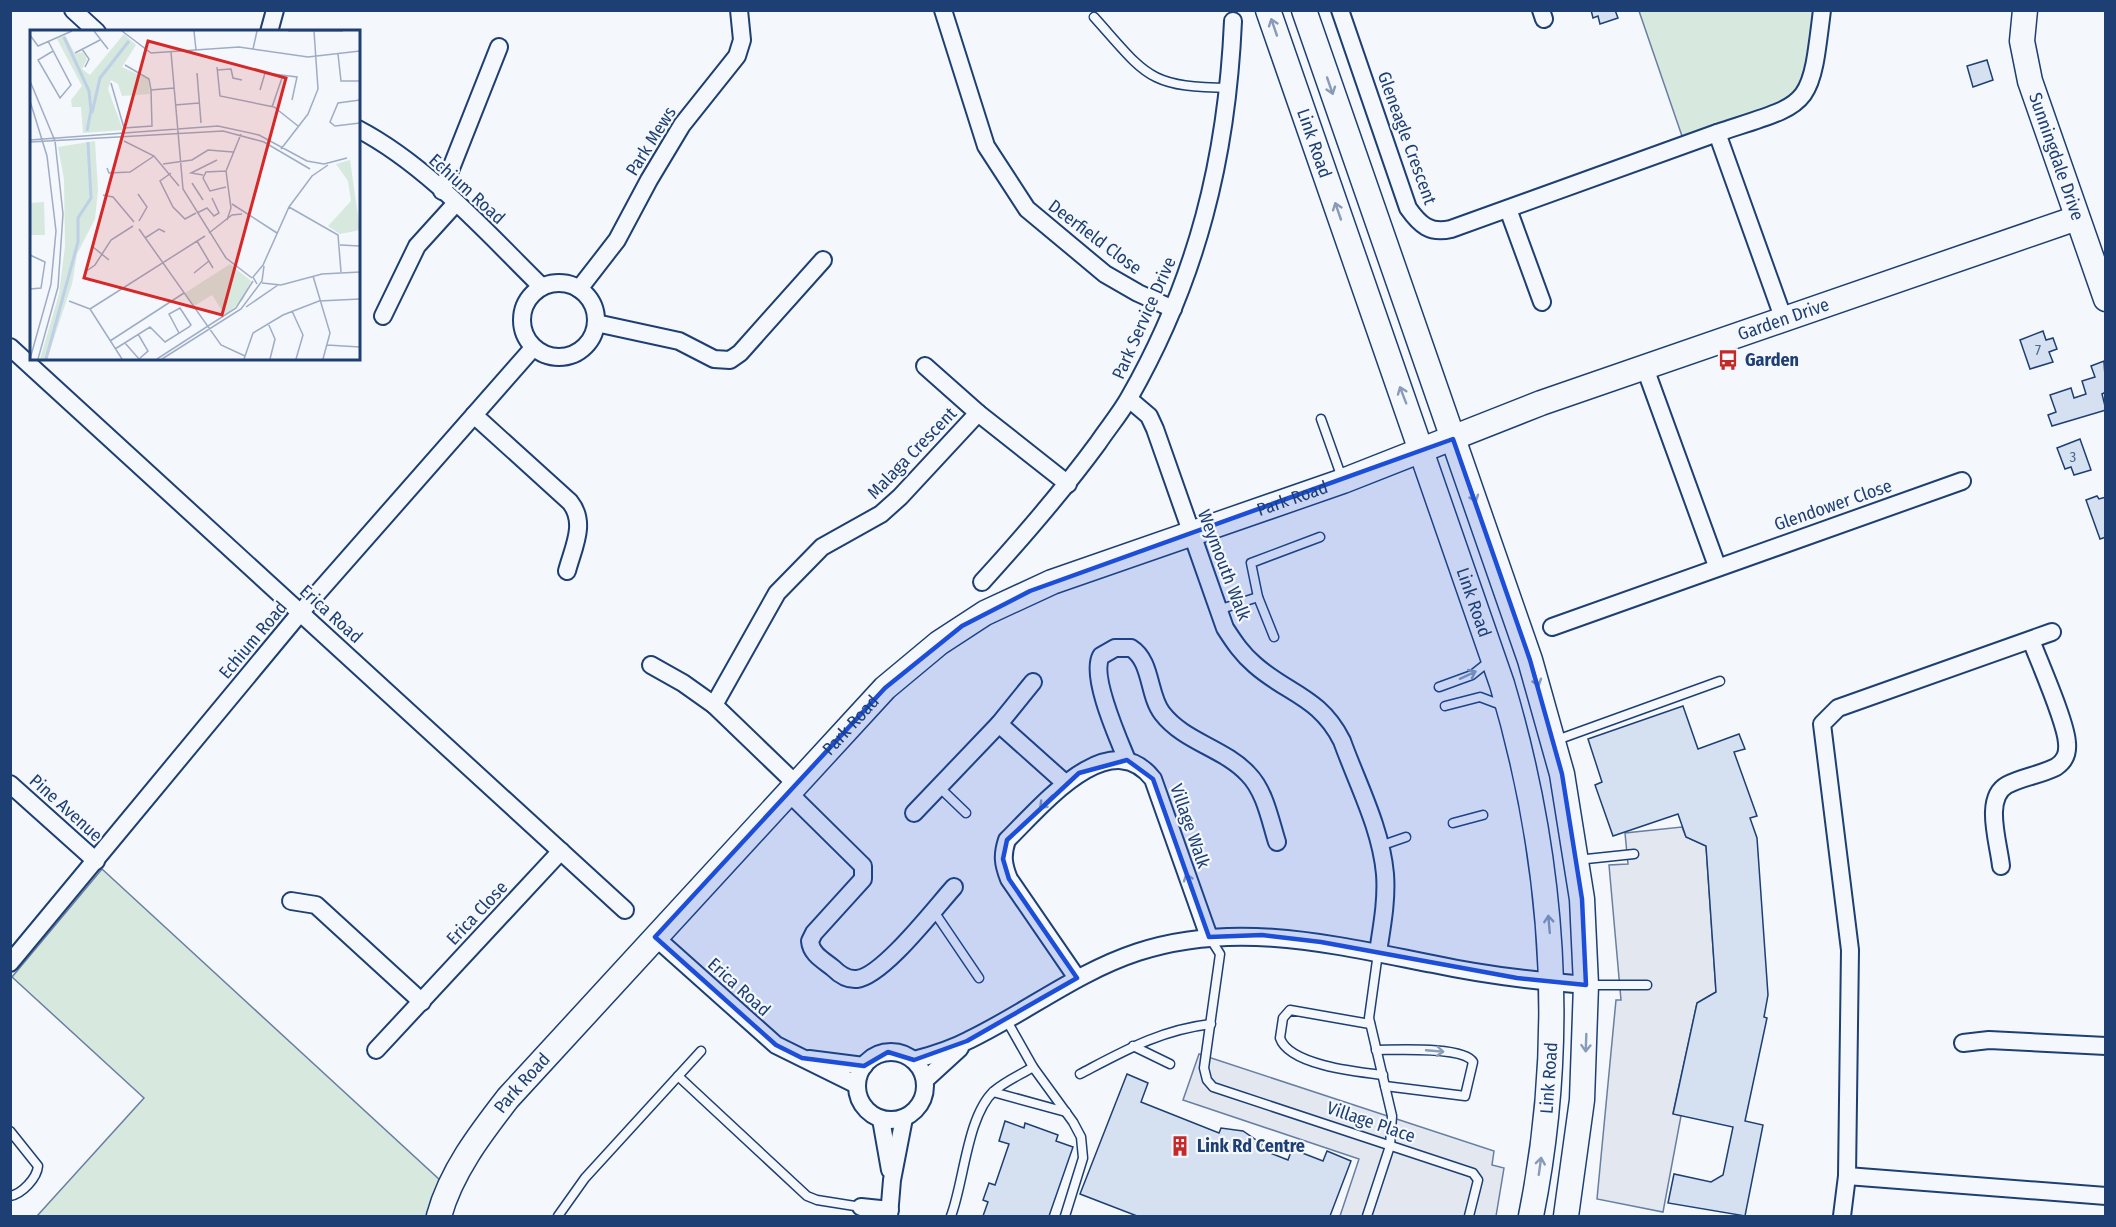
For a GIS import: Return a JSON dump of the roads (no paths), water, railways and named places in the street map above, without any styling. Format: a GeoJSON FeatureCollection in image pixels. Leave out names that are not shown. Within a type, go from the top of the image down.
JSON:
{"type":"FeatureCollection","features":[{"type":"Feature","properties":{"kind":"street"},"geometry":{"type":"LineString","coordinates":[[73,10],[95,30]]}},
{"type":"Feature","properties":{"kind":"street"},"geometry":{"type":"LineString","coordinates":[[270,30],[275,10]]}},
{"type":"Feature","properties":{"kind":"street","name":"Park Mews"},"geometry":{"type":"LineString","coordinates":[[579,289],[618,240],[649,180],[682,125],[737,56],[742,40],[739,10]]}},
{"type":"Feature","properties":{"kind":"street","name":"Deerfield Close"},"geometry":{"type":"LineString","coordinates":[[943,10],[986,146],[1027,209],[1105,274],[1137,293],[1173,309]]}},
{"type":"Feature","properties":{"kind":"street","name":"Link Road"},"geometry":{"type":"LineString","coordinates":[[1268,10],[1423,450],[1510,709],[1539,836],[1547,897],[1552,982],[1549,1093],[1531,1216]]}},
{"type":"Feature","properties":{"kind":"street","name":"Link Road"},"geometry":{"type":"LineString","coordinates":[[1304,10],[1530,660],[1554,741],[1566,796],[1582,899],[1586,984],[1582,1100],[1566,1216]]}},
{"type":"Feature","properties":{"kind":"street","name":"Gleneagle Crescent"},"geometry":{"type":"LineString","coordinates":[[1340,10],[1408,208],[1422,226],[1441,232],[1717,133],[1785,111],[1806,94],[1815,71],[1822,10]]}},
{"type":"Feature","properties":{"kind":"street","name":"Sunningdale Drive"},"geometry":{"type":"LineString","coordinates":[[2025,10],[2022,41],[2026,67],[2106,298]]}},
{"type":"Feature","properties":{"kind":"street","name":"Park Service Drive"},"geometry":{"type":"LineString","coordinates":[[982,582],[1068,484],[1129,399],[1173,309],[1197,246],[1217,169],[1230,88],[1233,21]]}},
{"type":"Feature","properties":{"kind":"street"},"geometry":{"type":"LineString","coordinates":[[442,190],[499,47]]}},
{"type":"Feature","properties":{"kind":"street","name":"Echium Road"},"geometry":{"type":"LineString","coordinates":[[360,130],[384,144],[442,190],[542,287]]}},
{"type":"Feature","properties":{"kind":"street"},"geometry":{"type":"LineString","coordinates":[[1717,133],[1784,320]]}},
{"type":"Feature","properties":{"kind":"street"},"geometry":{"type":"LineString","coordinates":[[383,316],[417,246],[456,203]]}},
{"type":"Feature","properties":{"kind":"street"},"geometry":{"type":"LineString","coordinates":[[1508,209],[1542,302]]}},
{"type":"Feature","properties":{"kind":"street","name":"Garden Drive"},"geometry":{"type":"LineString","coordinates":[[1423,450],[1541,403],[2077,218]]}},
{"type":"Feature","properties":{"kind":"street"},"geometry":{"type":"LineString","coordinates":[[596,323],[679,342],[714,359],[730,360],[740,353],[823,260]]}},
{"type":"Feature","properties":{"kind":"street"},"geometry":{"type":"LineString","coordinates":[[562,283],[579,289],[590,299],[595,311],[596,323],[591,340],[578,353],[555,358],[533,348],[522,327],[522,315],[532,294],[542,287],[562,283]]}},
{"type":"Feature","properties":{"kind":"street","name":"Erica Road"},"geometry":{"type":"LineString","coordinates":[[10,347],[625,910]]}},
{"type":"Feature","properties":{"kind":"street","name":"Echium Road"},"geometry":{"type":"LineString","coordinates":[[10,963],[300,613],[533,348]]}},
{"type":"Feature","properties":{"kind":"street","name":"Malaga Crescent"},"geometry":{"type":"LineString","coordinates":[[925,366],[978,413],[1068,484]]}},
{"type":"Feature","properties":{"kind":"street"},"geometry":{"type":"LineString","coordinates":[[1645,368],[1717,566]]}},
{"type":"Feature","properties":{"kind":"street","name":"Weymouth Walk"},"geometry":{"type":"LineString","coordinates":[[1129,399],[1149,416],[1225,628],[1238,648],[1256,666],[1309,699],[1334,724],[1380,846],[1385,873],[1385,903],[1378,952]]}},
{"type":"Feature","properties":{"kind":"street","name":"Malaga Crescent"},"geometry":{"type":"LineString","coordinates":[[714,705],[777,593],[788,580],[822,547],[881,514],[894,503],[978,413]]}},
{"type":"Feature","properties":{"kind":"street"},"geometry":{"type":"LineString","coordinates":[[474,415],[570,502],[577,512],[579,524],[567,571]]}},
{"type":"Feature","properties":{"kind":"street","name":"Park Road"},"geometry":{"type":"LineString","coordinates":[[439,1216],[457,1172],[480,1133],[508,1098],[885,688],[962,626],[1030,591],[1343,481],[1423,450]]}},
{"type":"Feature","properties":{"kind":"street","name":"Glendower Close"},"geometry":{"type":"LineString","coordinates":[[1552,627],[1717,566],[1962,481]]}},
{"type":"Feature","properties":{"kind":"street"},"geometry":{"type":"LineString","coordinates":[[1842,1216],[1847,1176],[1850,950],[1822,724],[1838,708],[2052,632]]}},
{"type":"Feature","properties":{"kind":"street"},"geometry":{"type":"LineString","coordinates":[[2001,866],[1994,807],[1998,793],[2009,784],[2056,768],[2066,757],[2065,732],[2031,640]]}},
{"type":"Feature","properties":{"kind":"street"},"geometry":{"type":"LineString","coordinates":[[1077,978],[1009,879],[1003,860],[1007,840],[1065,783],[1078,773],[1101,764],[1127,759],[1112,722],[1098,667],[1101,656],[1115,648],[1131,648],[1141,658],[1156,703],[1169,721],[1248,774],[1258,788],[1277,842]]}},
{"type":"Feature","properties":{"kind":"street"},"geometry":{"type":"LineString","coordinates":[[651,665],[683,683],[714,705],[862,864],[865,871],[863,879],[814,933],[810,944],[815,954],[842,976],[855,979],[864,977],[883,965],[954,887]]}},
{"type":"Feature","properties":{"kind":"street"},"geometry":{"type":"LineString","coordinates":[[914,813],[999,724],[1033,682]]}},
{"type":"Feature","properties":{"kind":"street"},"geometry":{"type":"LineString","coordinates":[[999,724],[1065,783]]}},
{"type":"Feature","properties":{"kind":"street","name":"Village Walk"},"geometry":{"type":"LineString","coordinates":[[1127,759],[1145,768],[1153,779],[1209,937]]}},
{"type":"Feature","properties":{"kind":"street","name":"Pine Avenue"},"geometry":{"type":"LineString","coordinates":[[10,784],[96,861]]}},
{"type":"Feature","properties":{"kind":"street","name":"Erica Close"},"geometry":{"type":"LineString","coordinates":[[376,1050],[561,851]]}},
{"type":"Feature","properties":{"kind":"street"},"geometry":{"type":"LineString","coordinates":[[291,901],[316,905],[422,1002]]}},
{"type":"Feature","properties":{"kind":"street"},"geometry":{"type":"LineString","coordinates":[[914,1060],[967,1041],[1007,1021],[1077,978],[1139,952],[1209,937],[1262,935],[1378,952],[1434,965],[1552,982],[1586,984]]}},
{"type":"Feature","properties":{"kind":"street","name":"Erica Road"},"geometry":{"type":"LineString","coordinates":[[655,937],[776,1045],[813,1066],[857,1085]]}},
{"type":"Feature","properties":{"kind":"street"},"geometry":{"type":"LineString","coordinates":[[1963,1043],[1989,1040],[2106,1046]]}},
{"type":"Feature","properties":{"kind":"street"},"geometry":{"type":"LineString","coordinates":[[861,1207],[890,1213],[892,1180],[904,1118],[921,1103],[925,1080],[967,1041]]}},
{"type":"Feature","properties":{"kind":"street"},"geometry":{"type":"LineString","coordinates":[[904,1118],[881,1119],[864,1106],[857,1085],[864,1066],[870,1059],[888,1052],[897,1052],[914,1060],[925,1080]]}},
{"type":"Feature","properties":{"kind":"street","name":"Erica Road"},"geometry":{"type":"LineString","coordinates":[[802,1058],[864,1066]]}},
{"type":"Feature","properties":{"kind":"street"},"geometry":{"type":"LineString","coordinates":[[881,1119],[892,1180]]}},
{"type":"Feature","properties":{"kind":"street"},"geometry":{"type":"LineString","coordinates":[[1847,1176],[2106,1196]]}},
{"type":"Feature","properties":{"kind":"lane"},"geometry":{"type":"LineString","coordinates":[[1094,17],[1137,66],[1152,77],[1176,86],[1230,88]]}},
{"type":"Feature","properties":{"kind":"lane"},"geometry":{"type":"LineString","coordinates":[[1321,419],[1343,481]]}},
{"type":"Feature","properties":{"kind":"lane"},"geometry":{"type":"LineString","coordinates":[[1274,637],[1258,597],[1251,567],[1253,562],[1320,537]]}},
{"type":"Feature","properties":{"kind":"lane"},"geometry":{"type":"LineString","coordinates":[[1218,610],[1258,597]]}},
{"type":"Feature","properties":{"kind":"lane"},"geometry":{"type":"LineString","coordinates":[[1439,687],[1472,675],[1493,658]]}},
{"type":"Feature","properties":{"kind":"lane"},"geometry":{"type":"LineString","coordinates":[[1554,741],[1720,681]]}},
{"type":"Feature","properties":{"kind":"lane"},"geometry":{"type":"LineString","coordinates":[[1445,706],[1480,697],[1490,698],[1510,709]]}},
{"type":"Feature","properties":{"kind":"lane"},"geometry":{"type":"LineString","coordinates":[[939,787],[966,813]]}},
{"type":"Feature","properties":{"kind":"lane"},"geometry":{"type":"LineString","coordinates":[[1453,823],[1483,815]]}},
{"type":"Feature","properties":{"kind":"lane"},"geometry":{"type":"LineString","coordinates":[[1380,846],[1406,837]]}},
{"type":"Feature","properties":{"kind":"lane"},"geometry":{"type":"LineString","coordinates":[[1576,860],[1634,854]]}},
{"type":"Feature","properties":{"kind":"lane"},"geometry":{"type":"LineString","coordinates":[[933,910],[979,978]]}},
{"type":"Feature","properties":{"kind":"lane"},"geometry":{"type":"LineString","coordinates":[[1080,1074],[1133,1046],[1174,1030],[1211,1024],[1220,954],[1209,937]]}},
{"type":"Feature","properties":{"kind":"lane"},"geometry":{"type":"LineString","coordinates":[[1366,1216],[1390,1146],[1392,1116],[1370,1024],[1378,952]]}},
{"type":"Feature","properties":{"kind":"lane"},"geometry":{"type":"LineString","coordinates":[[1586,984],[1647,985]]}},
{"type":"Feature","properties":{"kind":"lane"},"geometry":{"type":"LineString","coordinates":[[1370,1024],[1290,1010],[1283,1018],[1280,1038],[1289,1053],[1311,1061],[1383,1075]]}},
{"type":"Feature","properties":{"kind":"lane"},"geometry":{"type":"LineString","coordinates":[[1007,1021],[1033,1067],[1066,1112],[1084,1146],[1079,1175],[1065,1216]]}},
{"type":"Feature","properties":{"kind":"lane","name":"Village Place"},"geometry":{"type":"LineString","coordinates":[[1211,1024],[1204,1068],[1205,1075],[1213,1087],[1475,1174],[1478,1180],[1469,1216]]}},
{"type":"Feature","properties":{"kind":"lane"},"geometry":{"type":"LineString","coordinates":[[1133,1046],[1170,1064]]}},
{"type":"Feature","properties":{"kind":"lane"},"geometry":{"type":"LineString","coordinates":[[1376,1050],[1442,1052],[1466,1056],[1473,1062],[1465,1096],[1385,1086]]}},
{"type":"Feature","properties":{"kind":"lane"},"geometry":{"type":"LineString","coordinates":[[558,1216],[585,1178],[701,1051]]}},
{"type":"Feature","properties":{"kind":"lane"},"geometry":{"type":"LineString","coordinates":[[951,1216],[976,1122],[984,1104],[993,1092],[1033,1067]]}},
{"type":"Feature","properties":{"kind":"lane"},"geometry":{"type":"LineString","coordinates":[[678,1076],[807,1196],[817,1200],[861,1207]]}},
{"type":"Feature","properties":{"kind":"lane"},"geometry":{"type":"LineString","coordinates":[[993,1092],[1066,1112]]}},
{"type":"Feature","properties":{"kind":"lane"},"geometry":{"type":"LineString","coordinates":[[10,1131],[38,1166],[35,1177],[17,1194],[10,1196]]}},
{"type":"Feature","properties":{"kind":"place","name":"Garden"},"geometry":{"type":"Point","coordinates":[1728,360]}},
{"type":"Feature","properties":{"kind":"place","name":"Link Rd Centre"},"geometry":{"type":"Point","coordinates":[1180,1146]}}]}
